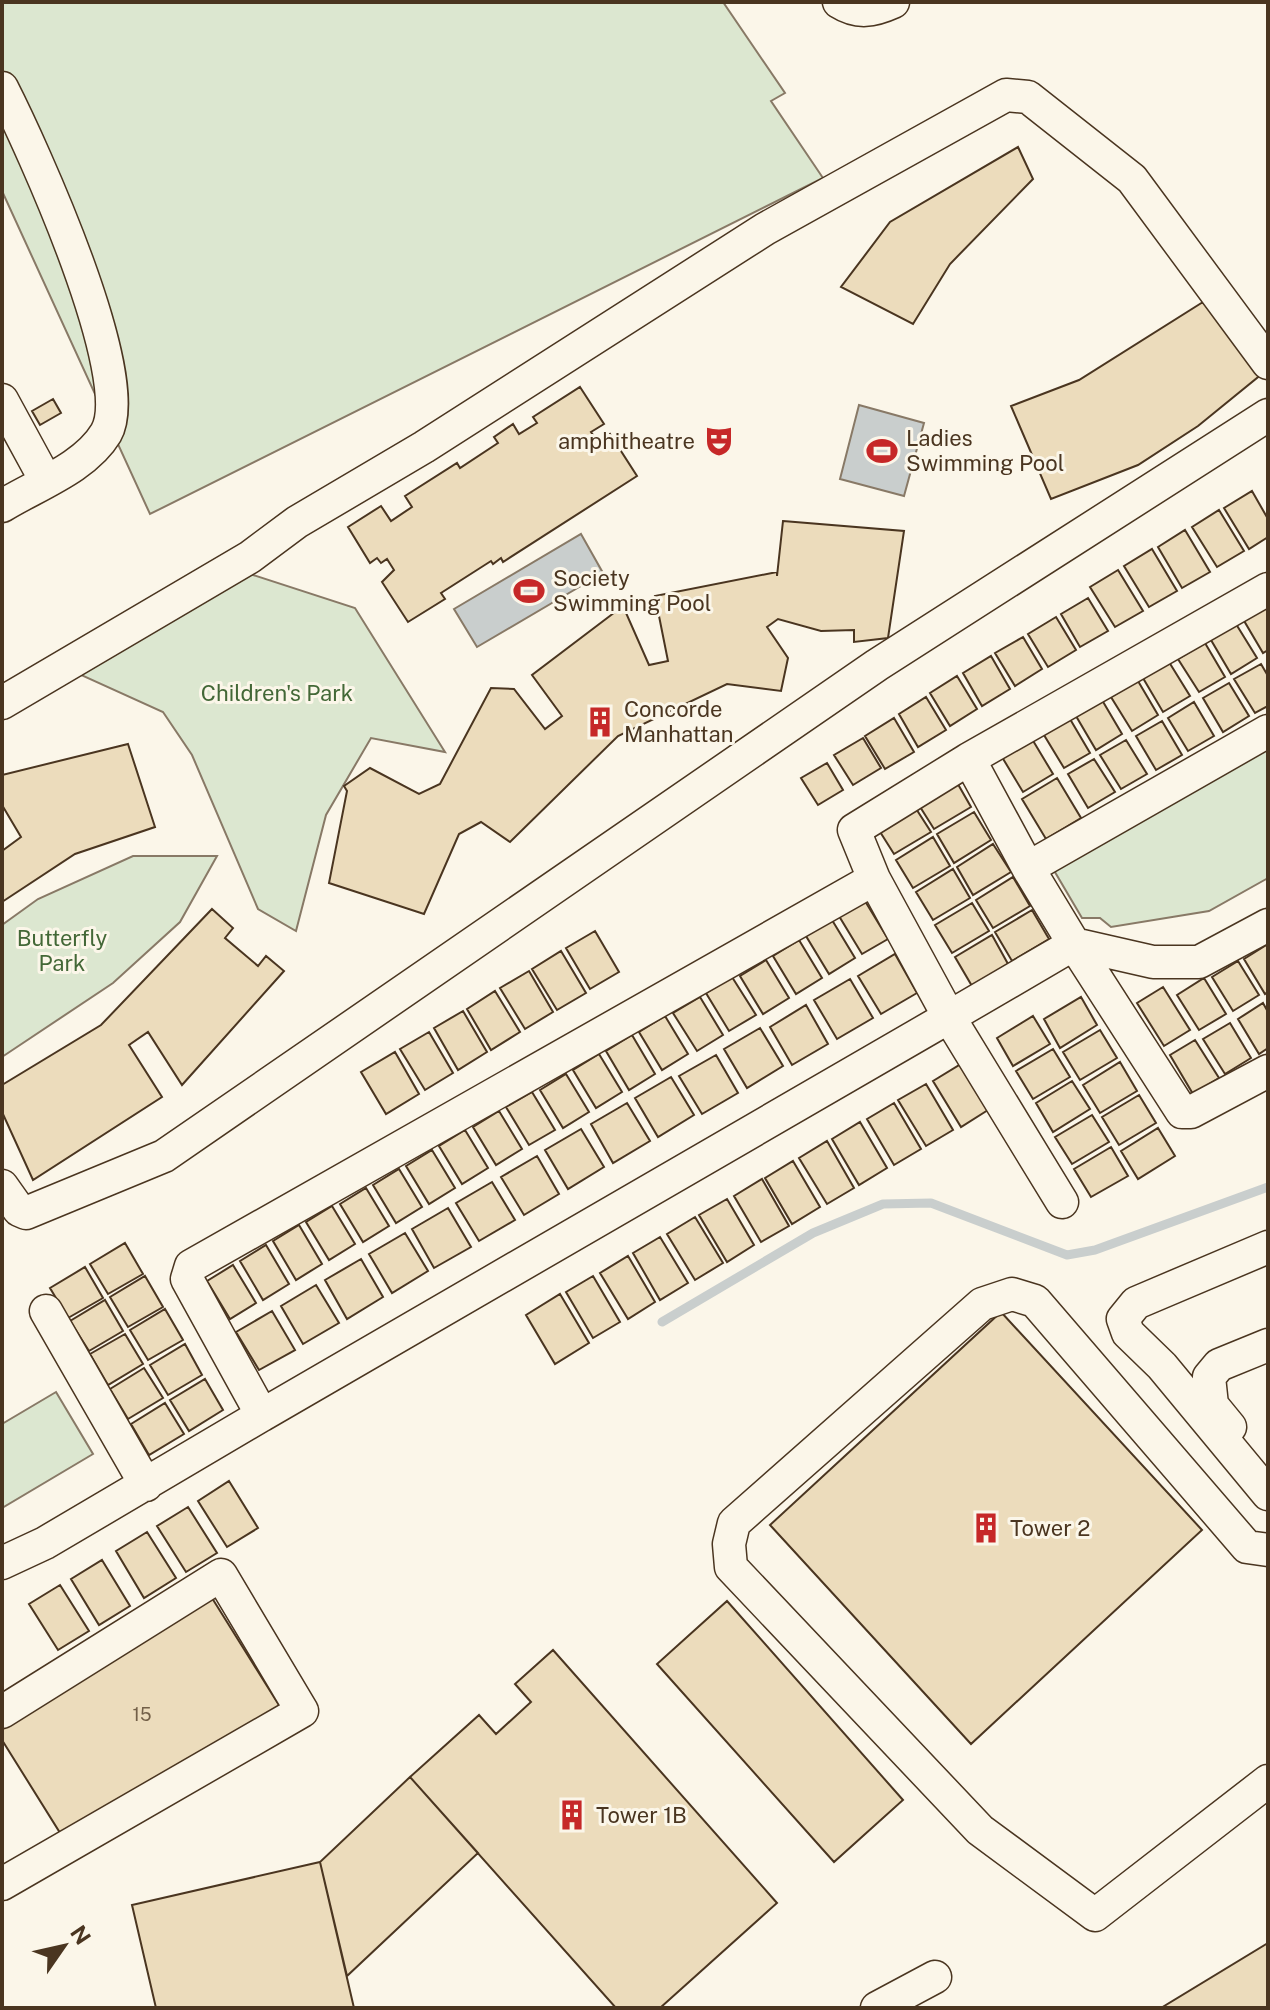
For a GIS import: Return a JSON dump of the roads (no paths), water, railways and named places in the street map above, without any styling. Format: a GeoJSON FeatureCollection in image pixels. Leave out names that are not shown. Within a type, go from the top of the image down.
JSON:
{"type":"FeatureCollection","features":[{"type":"Feature","properties":{"kind":"street"},"geometry":{"type":"LineString","coordinates":[[839,2],[851,9],[869,11],[893,2]]}},
{"type":"Feature","properties":{"kind":"street"},"geometry":{"type":"LineString","coordinates":[[2,88],[39,161],[85,286],[112,386],[108,431],[84,459],[2,506]]}},
{"type":"Feature","properties":{"kind":"street"},"geometry":{"type":"LineString","coordinates":[[2,703],[250,557],[297,522],[424,447],[765,229],[1006,95],[1028,97],[1132,179],[1268,363]]}},
{"type":"Feature","properties":{"kind":"street"},"geometry":{"type":"LineString","coordinates":[[2,400],[45,479]]}},
{"type":"Feature","properties":{"kind":"street"},"geometry":{"type":"LineString","coordinates":[[2,1186],[21,1212],[26,1213],[164,1156],[877,665],[1268,415]]}},
{"type":"Feature","properties":{"kind":"street"},"geometry":{"type":"LineString","coordinates":[[1062,1202],[949,1017],[874,879],[854,835],[855,827],[1268,589]]}},
{"type":"Feature","properties":{"kind":"street"},"geometry":{"type":"LineString","coordinates":[[1028,868],[1268,731]]}},
{"type":"Feature","properties":{"kind":"street"},"geometry":{"type":"LineString","coordinates":[[969,759],[1028,868],[1182,1112],[1191,1112],[1268,1071]]}},
{"type":"Feature","properties":{"kind":"street"},"geometry":{"type":"LineString","coordinates":[[262,1415],[187,1279],[191,1266],[874,879]]}},
{"type":"Feature","properties":{"kind":"street"},"geometry":{"type":"LineString","coordinates":[[2,1563],[45,1543],[146,1485],[1074,944],[1153,962],[1199,962],[1268,925]]}},
{"type":"Feature","properties":{"kind":"street"},"geometry":{"type":"LineString","coordinates":[[1268,1247],[1136,1303],[1123,1319],[1128,1333],[1162,1366],[1268,1494]]}},
{"type":"Feature","properties":{"kind":"street"},"geometry":{"type":"LineString","coordinates":[[1268,1550],[1247,1547],[1035,1301],[1012,1294],[982,1304],[734,1523],[729,1555],[731,1567],[980,1830],[1095,1915],[1268,1781]]}},
{"type":"Feature","properties":{"kind":"street"},"geometry":{"type":"LineString","coordinates":[[46,1311],[146,1485]]}},
{"type":"Feature","properties":{"kind":"street"},"geometry":{"type":"LineString","coordinates":[[1268,1345],[1219,1365],[1209,1377],[1212,1405],[1268,1474]]}},
{"type":"Feature","properties":{"kind":"street"},"geometry":{"type":"LineString","coordinates":[[1145,1377],[1229,1471],[1222,1518]]}},
{"type":"Feature","properties":{"kind":"street"},"geometry":{"type":"LineString","coordinates":[[2,1712],[221,1575],[302,1711],[2,1884]]}},
{"type":"Feature","properties":{"kind":"street"},"geometry":{"type":"LineString","coordinates":[[877,2008],[935,1977]]}},
{"type":"Feature","properties":{"kind":"waterway"},"geometry":{"type":"LineString","coordinates":[[662,1322],[813,1233],[883,1204],[931,1203],[1067,1255],[1095,1250],[1268,1187]]}},
{"type":"Feature","properties":{"kind":"place","name":"amphitheatre"},"geometry":{"type":"Point","coordinates":[719,441]}},
{"type":"Feature","properties":{"kind":"place","name":"Ladies Swimming Pool"},"geometry":{"type":"Point","coordinates":[882,451]}},
{"type":"Feature","properties":{"kind":"place","name":"Society Swimming Pool"},"geometry":{"type":"Point","coordinates":[529,591]}},
{"type":"Feature","properties":{"kind":"place","name":"Concorde Manhattan"},"geometry":{"type":"Point","coordinates":[600,722]}},
{"type":"Feature","properties":{"kind":"place","name":"Tower 2"},"geometry":{"type":"Point","coordinates":[986,1528]}},
{"type":"Feature","properties":{"kind":"place","name":"Tower 1B"},"geometry":{"type":"Point","coordinates":[572,1815]}},
{"type":"Feature","properties":{"kind":"park label","name":"Children's Park"},"geometry":{"type":"Point","coordinates":[277,693]}},
{"type":"Feature","properties":{"kind":"park label","name":"Butterfly Park"},"geometry":{"type":"Point","coordinates":[62,950]}}]}
